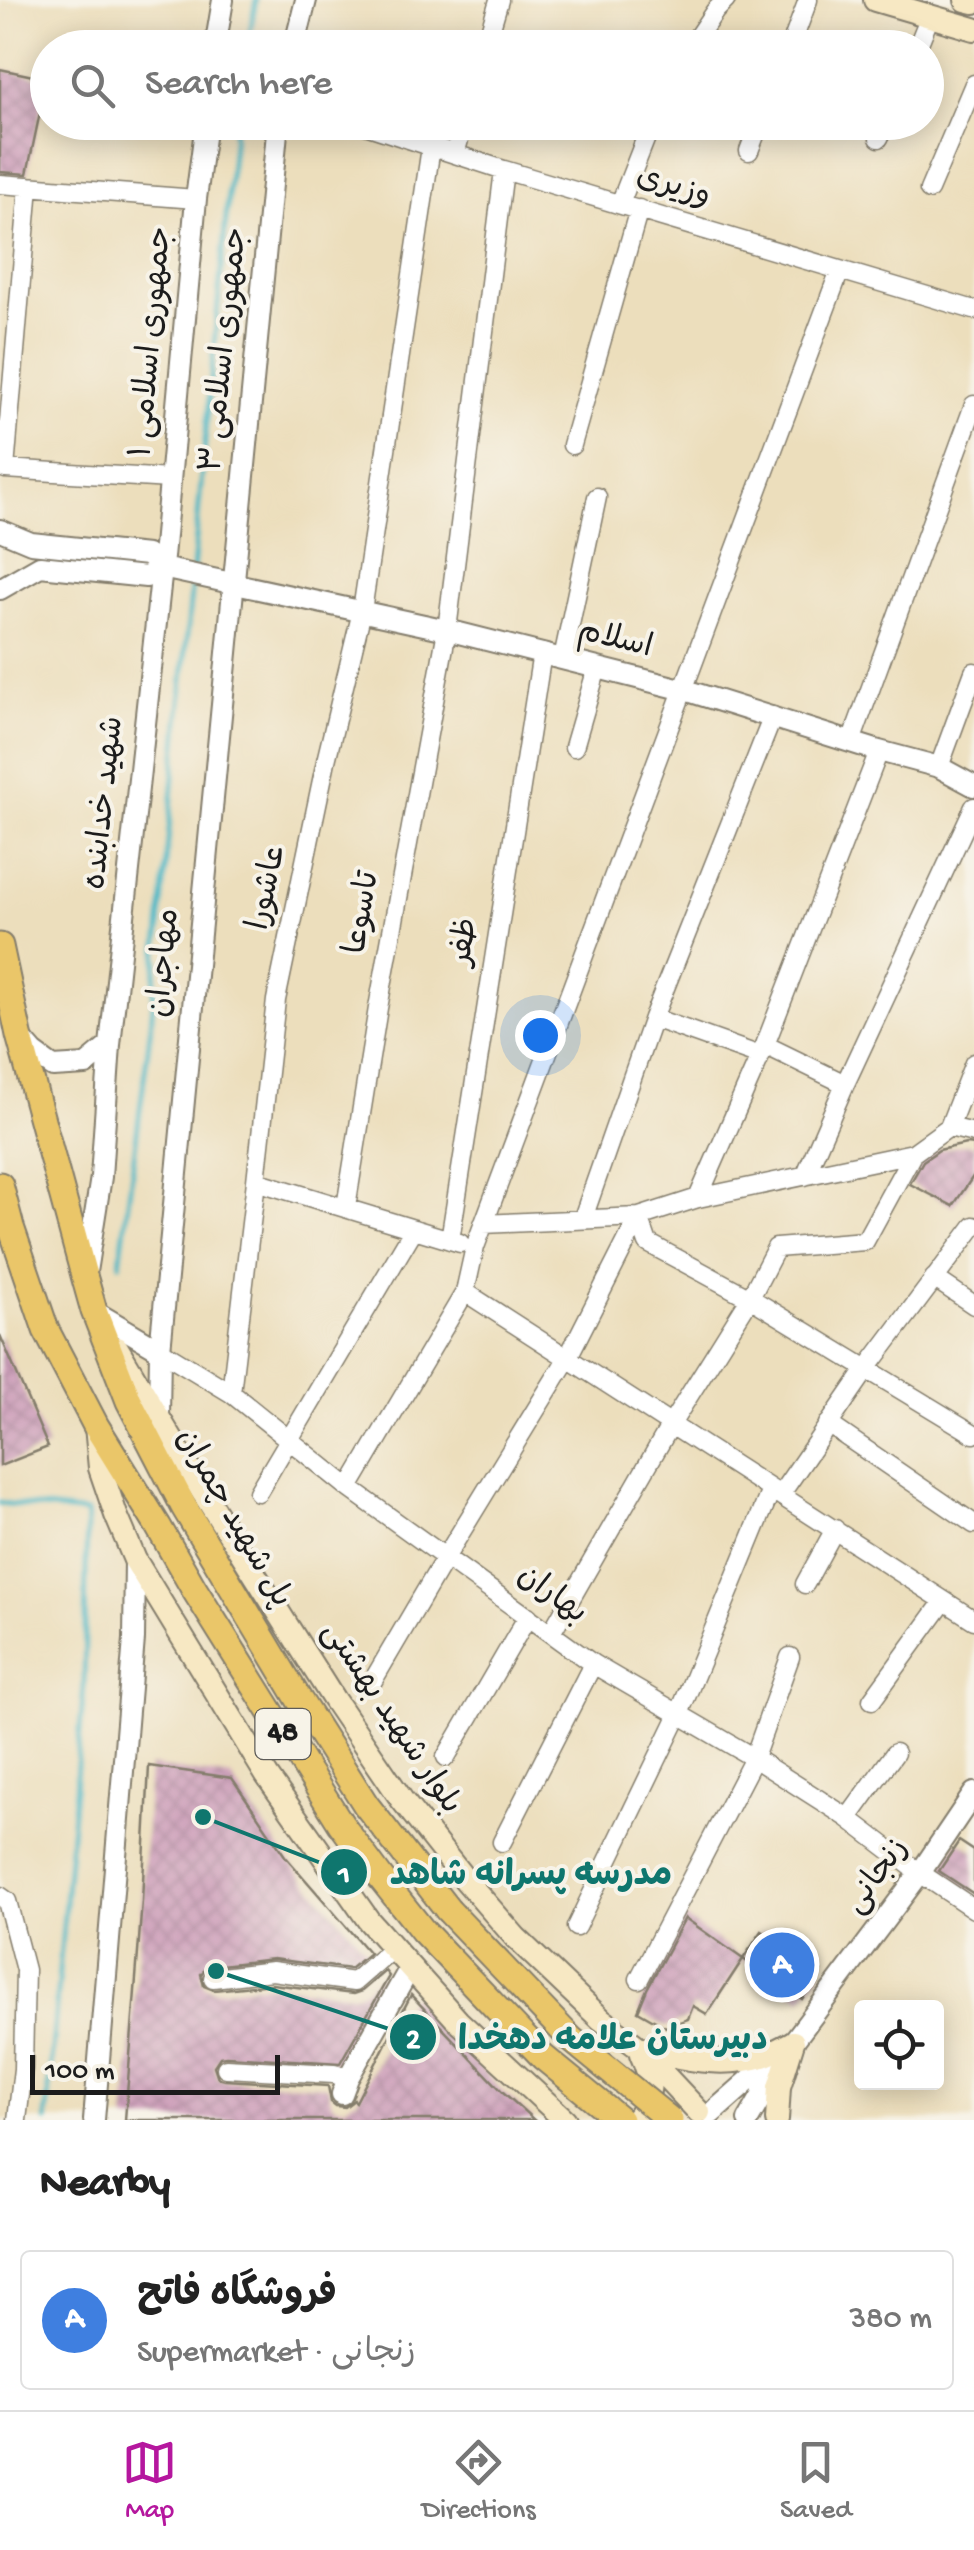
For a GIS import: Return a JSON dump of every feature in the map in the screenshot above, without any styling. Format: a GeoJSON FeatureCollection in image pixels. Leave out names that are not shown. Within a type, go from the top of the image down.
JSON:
{"type":"FeatureCollection","features":[{"type":"Feature","properties":{"kind":"main road"},"geometry":{"type":"LineString","coordinates":[[875,0],[974,29]]}},
{"type":"Feature","properties":{"kind":"main road"},"geometry":{"type":"LineString","coordinates":[[966,0],[974,2]]}},
{"type":"Feature","properties":{"kind":"main road","name":"بلوار شهید بهشتی"},"geometry":{"type":"LineString","coordinates":[[0,946],[18,1035],[85,1279],[128,1401]]}},
{"type":"Feature","properties":{"kind":"main road","name":"48"},"geometry":{"type":"LineString","coordinates":[[0,1185],[46,1330],[96,1426]]}},
{"type":"Feature","properties":{"kind":"main road","name":"بلوار شهید بهشتی"},"geometry":{"type":"LineString","coordinates":[[94,1310],[204,1494],[402,1800],[516,1938],[711,2115]]}},
{"type":"Feature","properties":{"kind":"main road","name":"پل شهید چمران"},"geometry":{"type":"LineString","coordinates":[[128,1401],[184,1507],[366,1805],[448,1910],[572,2038],[670,2120]]}},
{"type":"Feature","properties":{"kind":"main road"},"geometry":{"type":"LineString","coordinates":[[96,1426],[100,1468],[135,1560],[268,1776],[369,1921],[458,2022],[565,2120]]}},
{"type":"Feature","properties":{"kind":"main road","name":"پل شهید چمران"},"geometry":{"type":"LineString","coordinates":[[96,1426],[282,1732],[380,1878],[424,1931],[543,2056],[620,2120]]}},
{"type":"Feature","properties":{"kind":"main road"},"geometry":{"type":"LineString","coordinates":[[638,2047],[690,2060],[730,2062],[764,2056],[793,2042]]}},
{"type":"Feature","properties":{"kind":"main road"},"geometry":{"type":"LineString","coordinates":[[777,2120],[779,2087],[793,2042]]}},
{"type":"Feature","properties":{"kind":"main road"},"geometry":{"type":"LineString","coordinates":[[636,2120],[650,2092],[650,2074],[638,2047]]}},
{"type":"Feature","properties":{"kind":"main road"},"geometry":{"type":"LineString","coordinates":[[670,2120],[690,2112],[711,2115]]}},
{"type":"Feature","properties":{"kind":"street"},"geometry":{"type":"LineString","coordinates":[[218,30],[223,0]]}},
{"type":"Feature","properties":{"kind":"street"},"geometry":{"type":"LineString","coordinates":[[298,30],[306,0]]}},
{"type":"Feature","properties":{"kind":"street"},"geometry":{"type":"LineString","coordinates":[[490,30],[498,0]]}},
{"type":"Feature","properties":{"kind":"street"},"geometry":{"type":"LineString","coordinates":[[702,30],[726,0]]}},
{"type":"Feature","properties":{"kind":"street"},"geometry":{"type":"LineString","coordinates":[[797,30],[808,0]]}},
{"type":"Feature","properties":{"kind":"street"},"geometry":{"type":"LineString","coordinates":[[924,30],[930,16]]}},
{"type":"Feature","properties":{"kind":"street"},"geometry":{"type":"LineString","coordinates":[[929,190],[974,84]]}},
{"type":"Feature","properties":{"kind":"street","name":"جمهوری اسلامی ۱"},"geometry":{"type":"LineString","coordinates":[[162,568],[204,140]]}},
{"type":"Feature","properties":{"kind":"street","name":"جمهوری اسلامی ۳"},"geometry":{"type":"LineString","coordinates":[[233,582],[276,140]]}},
{"type":"Feature","properties":{"kind":"street","name":"وزیری"},"geometry":{"type":"LineString","coordinates":[[410,140],[974,310]]}},
{"type":"Feature","properties":{"kind":"street"},"geometry":{"type":"LineString","coordinates":[[455,154],[459,140]]}},
{"type":"Feature","properties":{"kind":"street"},"geometry":{"type":"LineString","coordinates":[[620,204],[645,140]]}},
{"type":"Feature","properties":{"kind":"street"},"geometry":{"type":"LineString","coordinates":[[748,151],[753,140]]}},
{"type":"Feature","properties":{"kind":"street","name":"عاشورا"},"geometry":{"type":"LineString","coordinates":[[231,1393],[276,1000],[362,611],[431,147]]}},
{"type":"Feature","properties":{"kind":"street","name":"تاسوعا"},"geometry":{"type":"LineString","coordinates":[[346,1207],[446,630],[504,170]]}},
{"type":"Feature","properties":{"kind":"street"},"geometry":{"type":"LineString","coordinates":[[0,184],[196,199]]}},
{"type":"Feature","properties":{"kind":"street"},"geometry":{"type":"LineString","coordinates":[[30,186],[6,469],[170,479]]}},
{"type":"Feature","properties":{"kind":"street"},"geometry":{"type":"LineString","coordinates":[[572,445],[639,210]]}},
{"type":"Feature","properties":{"kind":"street"},"geometry":{"type":"LineString","coordinates":[[350,1488],[465,1292],[483,1224],[840,270]]}},
{"type":"Feature","properties":{"kind":"street"},"geometry":{"type":"LineString","coordinates":[[851,742],[974,405]]}},
{"type":"Feature","properties":{"kind":"street"},"geometry":{"type":"LineString","coordinates":[[563,658],[597,497]]}},
{"type":"Feature","properties":{"kind":"street"},"geometry":{"type":"LineString","coordinates":[[0,530],[32,543],[147,556],[162,568],[146,577],[40,566],[0,589]]}},
{"type":"Feature","properties":{"kind":"street","name":"اسلام"},"geometry":{"type":"LineString","coordinates":[[162,568],[446,630],[685,690],[939,767],[974,786]]}},
{"type":"Feature","properties":{"kind":"street","name":"شهید خدابنده"},"geometry":{"type":"LineString","coordinates":[[85,1279],[101,1178],[110,1045],[162,568]]}},
{"type":"Feature","properties":{"kind":"street","name":"مهاجران"},"geometry":{"type":"LineString","coordinates":[[159,1418],[160,1350],[233,582]]}},
{"type":"Feature","properties":{"kind":"street","name":"ظفر"},"geometry":{"type":"LineString","coordinates":[[450,1240],[542,653]]}},
{"type":"Feature","properties":{"kind":"street"},"geometry":{"type":"LineString","coordinates":[[574,746],[597,668]]}},
{"type":"Feature","properties":{"kind":"street"},"geometry":{"type":"LineString","coordinates":[[939,767],[974,672]]}},
{"type":"Feature","properties":{"kind":"street"},"geometry":{"type":"LineString","coordinates":[[582,1218],[653,1018],[773,716]]}},
{"type":"Feature","properties":{"kind":"street"},"geometry":{"type":"LineString","coordinates":[[698,1198],[763,1050],[879,751]]}},
{"type":"Feature","properties":{"kind":"street"},"geometry":{"type":"LineString","coordinates":[[805,1176],[974,807]]}},
{"type":"Feature","properties":{"kind":"street"},"geometry":{"type":"LineString","coordinates":[[653,1018],[763,1050],[846,1084]]}},
{"type":"Feature","properties":{"kind":"street"},"geometry":{"type":"LineString","coordinates":[[18,1035],[34,1054],[53,1067],[86,1065],[110,1045]]}},
{"type":"Feature","properties":{"kind":"street"},"geometry":{"type":"LineString","coordinates":[[483,1224],[639,1217],[698,1198],[913,1153],[949,1128],[974,1063]]}},
{"type":"Feature","properties":{"kind":"street"},"geometry":{"type":"LineString","coordinates":[[949,1128],[974,1134]]}},
{"type":"Feature","properties":{"kind":"street"},"geometry":{"type":"LineString","coordinates":[[551,1633],[776,1248],[865,1242],[913,1153]]}},
{"type":"Feature","properties":{"kind":"street"},"geometry":{"type":"LineString","coordinates":[[256,1181],[475,1247]]}},
{"type":"Feature","properties":{"kind":"street"},"geometry":{"type":"LineString","coordinates":[[639,1217],[648,1244],[750,1298],[974,1434]]}},
{"type":"Feature","properties":{"kind":"street"},"geometry":{"type":"LineString","coordinates":[[371,1684],[568,1359],[639,1217]]}},
{"type":"Feature","properties":{"kind":"street"},"geometry":{"type":"LineString","coordinates":[[576,1927],[679,1714],[775,1493],[974,1226]]}},
{"type":"Feature","properties":{"kind":"street"},"geometry":{"type":"LineString","coordinates":[[258,1492],[414,1229]]}},
{"type":"Feature","properties":{"kind":"street"},"geometry":{"type":"LineString","coordinates":[[934,1278],[974,1305]]}},
{"type":"Feature","properties":{"kind":"street"},"geometry":{"type":"LineString","coordinates":[[465,1292],[974,1620]]}},
{"type":"Feature","properties":{"kind":"street"},"geometry":{"type":"LineString","coordinates":[[94,1310],[160,1350]]}},
{"type":"Feature","properties":{"kind":"street","name":"بهاران"},"geometry":{"type":"LineString","coordinates":[[160,1350],[231,1393],[350,1488],[594,1664],[848,1818],[974,1909]]}},
{"type":"Feature","properties":{"kind":"street"},"geometry":{"type":"LineString","coordinates":[[828,1424],[974,1524]]}},
{"type":"Feature","properties":{"kind":"street"},"geometry":{"type":"LineString","coordinates":[[805,1584],[834,1529]]}},
{"type":"Feature","properties":{"kind":"street"},"geometry":{"type":"LineString","coordinates":[[94,2120],[134,1639],[135,1560]]}},
{"type":"Feature","properties":{"kind":"street"},"geometry":{"type":"LineString","coordinates":[[872,1700],[944,1601]]}},
{"type":"Feature","properties":{"kind":"street"},"geometry":{"type":"LineString","coordinates":[[446,1757],[528,1616]]}},
{"type":"Feature","properties":{"kind":"street"},"geometry":{"type":"LineString","coordinates":[[639,1979],[754,1758],[790,1657]]}},
{"type":"Feature","properties":{"kind":"street"},"geometry":{"type":"LineString","coordinates":[[502,1842],[594,1664]]}},
{"type":"Feature","properties":{"kind":"street"},"geometry":{"type":"LineString","coordinates":[[848,1818],[895,1753]]}},
{"type":"Feature","properties":{"kind":"street","name":"زنجانی"},"geometry":{"type":"LineString","coordinates":[[793,2042],[974,1793]]}},
{"type":"Feature","properties":{"kind":"street"},"geometry":{"type":"LineString","coordinates":[[2,1902],[25,1970],[23,2069],[17,2120]]}},
{"type":"Feature","properties":{"kind":"street"},"geometry":{"type":"LineString","coordinates":[[213,1978],[272,1971],[354,1982],[393,1948]]}},
{"type":"Feature","properties":{"kind":"street"},"geometry":{"type":"LineString","coordinates":[[226,2068],[334,2074],[345,2086],[410,1968]]}},
{"type":"Feature","properties":{"kind":"street"},"geometry":{"type":"LineString","coordinates":[[711,2115],[793,2042]]}},
{"type":"Feature","properties":{"kind":"street"},"geometry":{"type":"LineString","coordinates":[[748,2120],[793,2042]]}},
{"type":"Feature","properties":{"kind":"building"},"geometry":{"type":"Polygon","coordinates":[[[0,69],[30,75],[30,140],[34,140],[27,174],[0,172],[0,69]]]}},
{"type":"Feature","properties":{"kind":"building"},"geometry":{"type":"Polygon","coordinates":[[[974,1145],[974,1175],[953,1206],[910,1184],[923,1161],[939,1150],[974,1145]]]}},
{"type":"Feature","properties":{"kind":"building"},"geometry":{"type":"Polygon","coordinates":[[[0,1335],[48,1447],[0,1466],[0,1335]]]}},
{"type":"Feature","properties":{"kind":"building"},"geometry":{"type":"Polygon","coordinates":[[[149,1766],[232,1778],[285,1856],[369,1953],[350,1969],[273,1959],[212,1966],[201,1974],[204,1986],[214,1990],[272,1984],[353,1994],[385,1971],[389,1976],[340,2063],[226,2056],[220,2057],[214,2066],[218,2078],[328,2086],[331,2102],[345,2107],[356,2102],[411,1995],[534,2120],[125,2120],[149,1766]]]}},
{"type":"Feature","properties":{"kind":"building"},"geometry":{"type":"Polygon","coordinates":[[[959,1841],[974,1851],[974,1894],[939,1871],[959,1841]]]}},
{"type":"Feature","properties":{"kind":"building"},"geometry":{"type":"Polygon","coordinates":[[[685,1918],[743,1959],[707,2014],[693,2006],[688,2019],[666,2027],[638,2011],[685,1918]]]}},
{"type":"Feature","properties":{"kind":"building"},"geometry":{"type":"Polygon","coordinates":[[[762,1931],[821,1971],[802,1999],[743,1959],[762,1931]]]}},
{"type":"Feature","properties":{"kind":"waterway"},"geometry":{"type":"LineString","coordinates":[[250,30],[256,0]]}},
{"type":"Feature","properties":{"kind":"waterway"},"geometry":{"type":"LineString","coordinates":[[193,570],[233,140]]}},
{"type":"Feature","properties":{"kind":"waterway"},"geometry":{"type":"LineString","coordinates":[[120,1264],[151,1025],[192,581]]}},
{"type":"Feature","properties":{"kind":"waterway"},"geometry":{"type":"LineString","coordinates":[[0,1503],[87,1513],[84,1686],[46,2120]]}},
{"type":"Feature","properties":{"kind":"place","name":"مدرسه پسرانه شاهد"},"geometry":{"type":"Point","coordinates":[203,1817]}},
{"type":"Feature","properties":{"kind":"place","name":"فروشگاه فاتح"},"geometry":{"type":"Point","coordinates":[782,1965]}},
{"type":"Feature","properties":{"kind":"place","name":"دبیرستان علامه دهخدا"},"geometry":{"type":"Point","coordinates":[216,1971]}}]}
